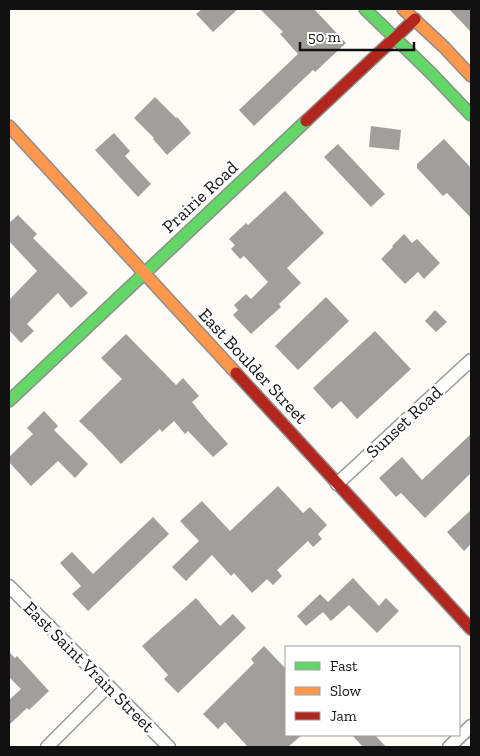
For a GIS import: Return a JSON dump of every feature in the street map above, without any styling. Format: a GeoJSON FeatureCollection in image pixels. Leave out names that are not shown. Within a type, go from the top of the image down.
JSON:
{"type":"FeatureCollection","features":[{"type":"Feature","properties":{"kind":"street"},"geometry":{"type":"LineString","coordinates":[[365,9],[471,115]]}},
{"type":"Feature","properties":{"kind":"street"},"geometry":{"type":"LineString","coordinates":[[403,9],[444,47],[471,76]]}},
{"type":"Feature","properties":{"kind":"street","name":"Prairie Road"},"geometry":{"type":"LineString","coordinates":[[9,401],[415,20]]}},
{"type":"Feature","properties":{"kind":"street","name":"East Boulder Street"},"geometry":{"type":"LineString","coordinates":[[9,126],[471,629]]}},
{"type":"Feature","properties":{"kind":"street","name":"Sunset Road"},"geometry":{"type":"LineString","coordinates":[[337,484],[471,360]]}},
{"type":"Feature","properties":{"kind":"street","name":"East Saint Vrain Street"},"geometry":{"type":"LineString","coordinates":[[9,586],[169,747]]}},
{"type":"Feature","properties":{"kind":"street"},"geometry":{"type":"LineString","coordinates":[[47,747],[108,686]]}},
{"type":"Feature","properties":{"kind":"street"},"geometry":{"type":"LineString","coordinates":[[449,747],[471,726]]}},
{"type":"Feature","properties":{"kind":"building"},"geometry":{"type":"Polygon","coordinates":[[[202,9],[238,9],[213,32],[196,14],[202,9]]]}},
{"type":"Feature","properties":{"kind":"building"},"geometry":{"type":"Polygon","coordinates":[[[260,9],[314,9],[346,43],[315,72],[313,70],[254,126],[239,110],[298,54],[280,34],[283,32],[260,9]]]}},
{"type":"Feature","properties":{"kind":"building"},"geometry":{"type":"Polygon","coordinates":[[[449,9],[471,9],[471,32],[449,9]]]}},
{"type":"Feature","properties":{"kind":"building"},"geometry":{"type":"Polygon","coordinates":[[[155,97],[191,133],[167,155],[154,138],[134,118],[155,97]]]}},
{"type":"Feature","properties":{"kind":"building"},"geometry":{"type":"Polygon","coordinates":[[[371,126],[401,130],[399,150],[369,147],[371,126]]]}},
{"type":"Feature","properties":{"kind":"building"},"geometry":{"type":"Polygon","coordinates":[[[114,133],[130,151],[125,156],[151,184],[138,197],[95,150],[114,133]]]}},
{"type":"Feature","properties":{"kind":"building"},"geometry":{"type":"Polygon","coordinates":[[[444,139],[471,168],[471,218],[447,193],[443,196],[417,168],[417,164],[444,139]]]}},
{"type":"Feature","properties":{"kind":"building"},"geometry":{"type":"Polygon","coordinates":[[[338,144],[385,194],[371,207],[324,157],[338,144]]]}},
{"type":"Feature","properties":{"kind":"building"},"geometry":{"type":"Polygon","coordinates":[[[285,191],[324,233],[287,268],[301,283],[279,304],[281,307],[251,334],[233,315],[238,310],[234,305],[246,294],[251,299],[268,282],[244,256],[240,259],[231,249],[235,245],[229,239],[246,223],[248,225],[285,191]]]}},
{"type":"Feature","properties":{"kind":"building"},"geometry":{"type":"Polygon","coordinates":[[[18,215],[37,234],[33,238],[88,293],[71,308],[58,293],[27,324],[34,331],[21,343],[9,330],[9,300],[37,271],[9,241],[9,223],[18,215]]]}},
{"type":"Feature","properties":{"kind":"building"},"geometry":{"type":"Polygon","coordinates":[[[404,234],[412,243],[417,239],[440,263],[424,279],[418,272],[405,284],[381,259],[404,234]]]}},
{"type":"Feature","properties":{"kind":"building"},"geometry":{"type":"Polygon","coordinates":[[[326,297],[349,321],[298,370],[275,346],[326,297]]]}},
{"type":"Feature","properties":{"kind":"building"},"geometry":{"type":"Polygon","coordinates":[[[435,310],[447,322],[436,332],[425,321],[435,310]]]}},
{"type":"Feature","properties":{"kind":"building"},"geometry":{"type":"Polygon","coordinates":[[[375,331],[411,369],[357,419],[341,401],[332,409],[313,388],[375,331]]]}},
{"type":"Feature","properties":{"kind":"building"},"geometry":{"type":"Polygon","coordinates":[[[126,334],[176,385],[183,378],[199,396],[192,402],[228,444],[213,457],[188,431],[185,434],[174,421],[162,432],[160,429],[121,464],[79,421],[122,379],[101,358],[126,334]]]}},
{"type":"Feature","properties":{"kind":"building"},"geometry":{"type":"Polygon","coordinates":[[[44,411],[58,426],[54,430],[88,464],[75,478],[58,461],[31,486],[9,462],[9,457],[33,434],[27,428],[44,411]]]}},
{"type":"Feature","properties":{"kind":"building"},"geometry":{"type":"Polygon","coordinates":[[[471,434],[471,473],[425,518],[401,493],[396,497],[379,478],[402,457],[422,480],[471,434]]]}},
{"type":"Feature","properties":{"kind":"building"},"geometry":{"type":"Polygon","coordinates":[[[278,486],[303,513],[310,507],[327,525],[318,534],[322,539],[313,547],[308,541],[277,570],[282,576],[273,585],[267,579],[252,593],[234,573],[231,576],[212,555],[186,581],[172,567],[199,541],[180,521],[202,501],[230,531],[278,486]]]}},
{"type":"Feature","properties":{"kind":"building"},"geometry":{"type":"Polygon","coordinates":[[[471,510],[471,544],[464,551],[447,532],[471,510]]]}},
{"type":"Feature","properties":{"kind":"building"},"geometry":{"type":"Polygon","coordinates":[[[153,517],[169,534],[88,611],[72,594],[81,586],[60,563],[72,552],[93,574],[153,517]]]}},
{"type":"Feature","properties":{"kind":"building"},"geometry":{"type":"Polygon","coordinates":[[[353,578],[379,606],[386,598],[399,611],[377,633],[349,605],[331,621],[323,612],[306,626],[297,616],[320,594],[328,602],[353,578]]]}},
{"type":"Feature","properties":{"kind":"building"},"geometry":{"type":"Polygon","coordinates":[[[196,598],[220,626],[233,614],[246,628],[178,693],[164,679],[168,675],[142,646],[196,598]]]}},
{"type":"Feature","properties":{"kind":"building"},"geometry":{"type":"Polygon","coordinates":[[[264,646],[285,668],[285,736],[301,736],[288,747],[248,747],[225,722],[218,729],[203,714],[254,663],[251,659],[264,646]]]}},
{"type":"Feature","properties":{"kind":"building"},"geometry":{"type":"Polygon","coordinates":[[[9,652],[15,658],[17,656],[49,691],[29,710],[27,708],[9,725],[9,700],[21,689],[9,677],[9,652]]]}},
{"type":"Feature","properties":{"kind":"building"},"geometry":{"type":"Polygon","coordinates":[[[353,736],[376,736],[386,747],[363,747],[353,736]]]}},
{"type":"Feature","properties":{"kind":"traffic: fast"},"geometry":{"type":"LineString","coordinates":[[365,9],[471,115]]}},
{"type":"Feature","properties":{"kind":"traffic: fast"},"geometry":{"type":"LineString","coordinates":[[9,401],[306,121]]}},
{"type":"Feature","properties":{"kind":"traffic: slow"},"geometry":{"type":"LineString","coordinates":[[403,9],[444,47],[471,76]]}},
{"type":"Feature","properties":{"kind":"traffic: slow"},"geometry":{"type":"LineString","coordinates":[[9,126],[236,373]]}},
{"type":"Feature","properties":{"kind":"traffic: jam"},"geometry":{"type":"LineString","coordinates":[[306,121],[415,19]]}},
{"type":"Feature","properties":{"kind":"traffic: jam"},"geometry":{"type":"LineString","coordinates":[[236,373],[471,629]]}}]}
